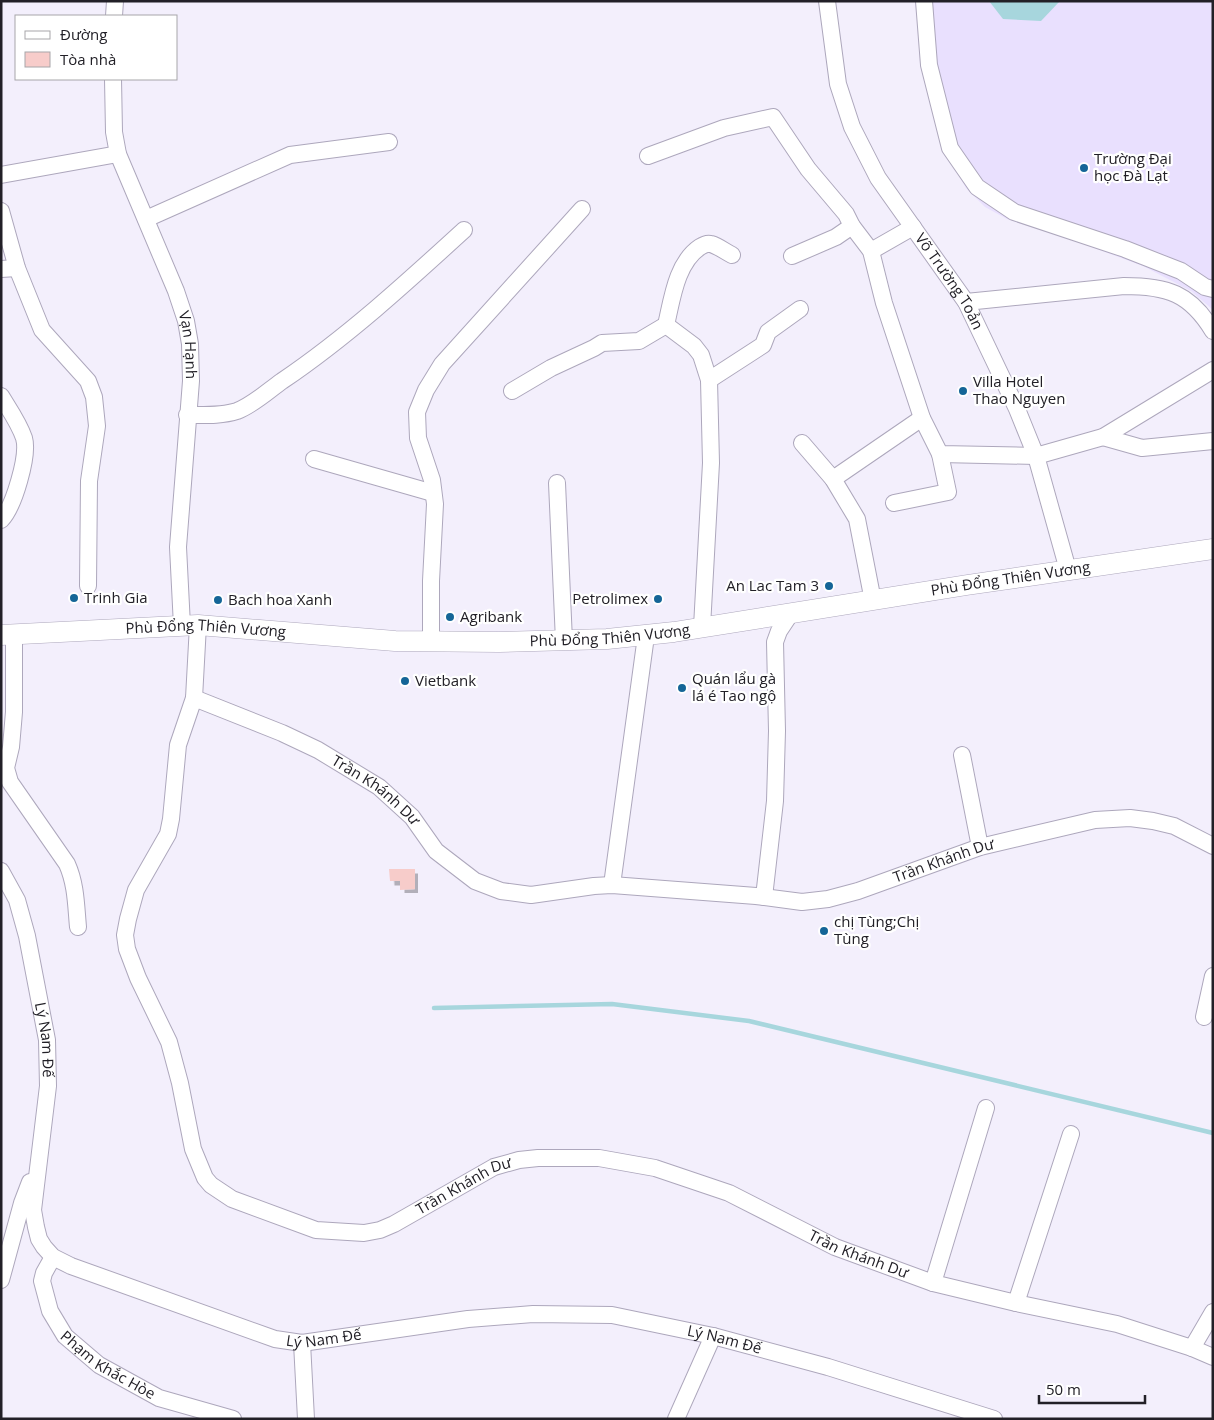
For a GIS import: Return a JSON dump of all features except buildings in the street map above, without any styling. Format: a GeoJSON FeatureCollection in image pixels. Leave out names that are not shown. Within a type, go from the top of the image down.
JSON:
{"type":"FeatureCollection","features":[{"type":"Feature","properties":{"kind":"main road","name":"Phù Đổng Thiên Vương"},"geometry":{"type":"LineString","coordinates":[[7,635],[190,625],[395,641],[431,642],[564,641],[646,636],[1213,549]]}},
{"type":"Feature","properties":{"kind":"street"},"geometry":{"type":"LineString","coordinates":[[114,15],[115,1]]}},
{"type":"Feature","properties":{"kind":"street","name":"Võ Trường Toản"},"geometry":{"type":"LineString","coordinates":[[827,1],[838,84],[852,127],[878,178],[966,302],[1017,410],[1036,456],[1068,570]]}},
{"type":"Feature","properties":{"kind":"street"},"geometry":{"type":"LineString","coordinates":[[924,1],[929,66],[950,148],[977,187],[1014,212],[1125,249],[1181,271],[1205,287],[1213,288]]}},
{"type":"Feature","properties":{"kind":"street","name":"Vạn Hạnh"},"geometry":{"type":"LineString","coordinates":[[113,80],[114,132],[118,154],[176,292],[186,321],[190,344],[191,381],[178,547],[190,625]]}},
{"type":"Feature","properties":{"kind":"street"},"geometry":{"type":"LineString","coordinates":[[648,156],[724,128],[773,117],[808,169],[846,214],[852,226],[871,251],[884,303],[922,418],[940,454],[948,492],[894,503]]}},
{"type":"Feature","properties":{"kind":"street"},"geometry":{"type":"LineString","coordinates":[[146,219],[290,155],[389,142]]}},
{"type":"Feature","properties":{"kind":"street"},"geometry":{"type":"LineString","coordinates":[[1,175],[118,154]]}},
{"type":"Feature","properties":{"kind":"street"},"geometry":{"type":"LineString","coordinates":[[431,642],[431,581],[435,504],[432,480],[418,438],[417,412],[426,390],[442,364],[582,209]]}},
{"type":"Feature","properties":{"kind":"street"},"geometry":{"type":"LineString","coordinates":[[1,211],[9,268],[42,330],[88,381],[94,397],[97,426],[89,481],[88,586]]}},
{"type":"Feature","properties":{"kind":"street"},"geometry":{"type":"LineString","coordinates":[[792,256],[836,236],[852,226]]}},
{"type":"Feature","properties":{"kind":"street"},"geometry":{"type":"LineString","coordinates":[[871,251],[913,227]]}},
{"type":"Feature","properties":{"kind":"street"},"geometry":{"type":"LineString","coordinates":[[187,415],[226,414],[238,411],[255,400],[292,375],[395,293],[464,230]]}},
{"type":"Feature","properties":{"kind":"street"},"geometry":{"type":"LineString","coordinates":[[512,391],[551,368],[602,343],[611,341],[639,341],[666,325],[681,272],[691,256],[706,244],[711,244],[732,255]]}},
{"type":"Feature","properties":{"kind":"street"},"geometry":{"type":"LineString","coordinates":[[966,302],[1124,286],[1145,286],[1172,292],[1188,301],[1196,308],[1213,331]]}},
{"type":"Feature","properties":{"kind":"street"},"geometry":{"type":"LineString","coordinates":[[709,380],[763,345],[768,332],[800,309]]}},
{"type":"Feature","properties":{"kind":"street"},"geometry":{"type":"LineString","coordinates":[[666,325],[694,346],[702,355],[709,380],[711,463],[702,627]]}},
{"type":"Feature","properties":{"kind":"street"},"geometry":{"type":"LineString","coordinates":[[940,454],[1036,456],[1103,437],[1213,370]]}},
{"type":"Feature","properties":{"kind":"street"},"geometry":{"type":"LineString","coordinates":[[1,396],[24,439],[22,475],[8,514],[1,520]]}},
{"type":"Feature","properties":{"kind":"street"},"geometry":{"type":"LineString","coordinates":[[833,479],[922,418]]}},
{"type":"Feature","properties":{"kind":"street"},"geometry":{"type":"LineString","coordinates":[[1103,437],[1142,448],[1213,441]]}},
{"type":"Feature","properties":{"kind":"street"},"geometry":{"type":"LineString","coordinates":[[802,443],[833,479],[857,519],[873,601]]}},
{"type":"Feature","properties":{"kind":"street"},"geometry":{"type":"LineString","coordinates":[[314,458],[434,494]]}},
{"type":"Feature","properties":{"kind":"street"},"geometry":{"type":"LineString","coordinates":[[557,483],[564,641]]}},
{"type":"Feature","properties":{"kind":"street"},"geometry":{"type":"LineString","coordinates":[[764,897],[775,801],[777,730],[775,642],[779,630],[792,614]]}},
{"type":"Feature","properties":{"kind":"street","name":"Trần Khánh Dư"},"geometry":{"type":"LineString","coordinates":[[190,625],[194,698],[178,745],[168,834],[136,890],[125,935],[127,950],[138,978],[149,997],[169,1042],[180,1083],[193,1149],[205,1178],[211,1185],[232,1199],[299,1225],[316,1230],[364,1232],[380,1230],[394,1224],[494,1167],[519,1160],[538,1158],[599,1158],[655,1168],[728,1194],[835,1247],[933,1283],[1117,1324],[1192,1348],[1213,1357]]}},
{"type":"Feature","properties":{"kind":"street"},"geometry":{"type":"LineString","coordinates":[[7,635],[14,712],[12,747],[6,768],[7,775],[67,864],[75,887],[78,927]]}},
{"type":"Feature","properties":{"kind":"street"},"geometry":{"type":"LineString","coordinates":[[612,885],[646,636]]}},
{"type":"Feature","properties":{"kind":"street","name":"Trần Khánh Dư"},"geometry":{"type":"LineString","coordinates":[[194,698],[282,733],[318,750],[380,787],[412,818],[436,851],[475,881],[501,891],[531,895],[612,885],[764,897],[802,902],[828,899],[858,891],[980,847],[1095,820],[1130,818],[1153,820],[1174,826],[1213,846]]}},
{"type":"Feature","properties":{"kind":"street"},"geometry":{"type":"LineString","coordinates":[[962,755],[980,847]]}},
{"type":"Feature","properties":{"kind":"street","name":"Lý Nam Đế"},"geometry":{"type":"LineString","coordinates":[[1,871],[17,900],[28,936],[47,1040],[48,1086],[33,1210],[38,1239],[53,1257],[71,1266],[274,1339],[302,1343],[468,1319],[534,1314],[612,1316],[713,1336],[828,1367],[994,1419]]}},
{"type":"Feature","properties":{"kind":"street"},"geometry":{"type":"LineString","coordinates":[[1204,1017],[1213,976]]}},
{"type":"Feature","properties":{"kind":"street"},"geometry":{"type":"LineString","coordinates":[[933,1283],[986,1108]]}},
{"type":"Feature","properties":{"kind":"street"},"geometry":{"type":"LineString","coordinates":[[1016,1303],[1071,1134]]}},
{"type":"Feature","properties":{"kind":"street"},"geometry":{"type":"LineString","coordinates":[[1,1280],[22,1203],[38,1162]]}},
{"type":"Feature","properties":{"kind":"street","name":"Phạm Khắc Hòe"},"geometry":{"type":"LineString","coordinates":[[53,1257],[44,1273],[42,1281],[50,1311],[65,1336],[99,1365],[160,1398],[233,1419]]}},
{"type":"Feature","properties":{"kind":"street"},"geometry":{"type":"LineString","coordinates":[[1192,1348],[1213,1312]]}},
{"type":"Feature","properties":{"kind":"street"},"geometry":{"type":"LineString","coordinates":[[676,1419],[713,1336]]}},
{"type":"Feature","properties":{"kind":"street"},"geometry":{"type":"LineString","coordinates":[[302,1343],[306,1419]]}},
{"type":"Feature","properties":{"kind":"shaded area","name":"Trường Đại học Đà Lạt"},"geometry":{"type":"Polygon","coordinates":[[[915,1],[1213,1],[1213,310],[1191,291],[1143,266],[1007,219],[985,207],[966,188],[943,148],[925,83],[915,1]]]}},
{"type":"Feature","properties":{"kind":"water"},"geometry":{"type":"Polygon","coordinates":[[[989,1],[1060,1],[1041,21],[1003,19],[989,1]]]}},
{"type":"Feature","properties":{"kind":"waterway"},"geometry":{"type":"LineString","coordinates":[[434,1008],[612,1004],[749,1021],[1213,1133]]}},
{"type":"Feature","properties":{"kind":"place","name":"Trường Đại học Đà Lạt"},"geometry":{"type":"Point","coordinates":[1084,168]}},
{"type":"Feature","properties":{"kind":"place","name":"Villa Hotel Thao Nguyen"},"geometry":{"type":"Point","coordinates":[963,391]}},
{"type":"Feature","properties":{"kind":"place","name":"An Lac Tam 3"},"geometry":{"type":"Point","coordinates":[829,586]}},
{"type":"Feature","properties":{"kind":"place","name":"Trinh Gia"},"geometry":{"type":"Point","coordinates":[74,598]}},
{"type":"Feature","properties":{"kind":"place","name":"Petrolimex"},"geometry":{"type":"Point","coordinates":[658,599]}},
{"type":"Feature","properties":{"kind":"place","name":"Bach hoa Xanh"},"geometry":{"type":"Point","coordinates":[218,600]}},
{"type":"Feature","properties":{"kind":"place","name":"Agribank"},"geometry":{"type":"Point","coordinates":[450,617]}},
{"type":"Feature","properties":{"kind":"place","name":"Vietbank"},"geometry":{"type":"Point","coordinates":[405,681]}},
{"type":"Feature","properties":{"kind":"place","name":"Quán lẩu gà lá é Tao ngộ"},"geometry":{"type":"Point","coordinates":[682,688]}},
{"type":"Feature","properties":{"kind":"place","name":"chị Tùng;Chị Tùng"},"geometry":{"type":"Point","coordinates":[824,931]}}]}
